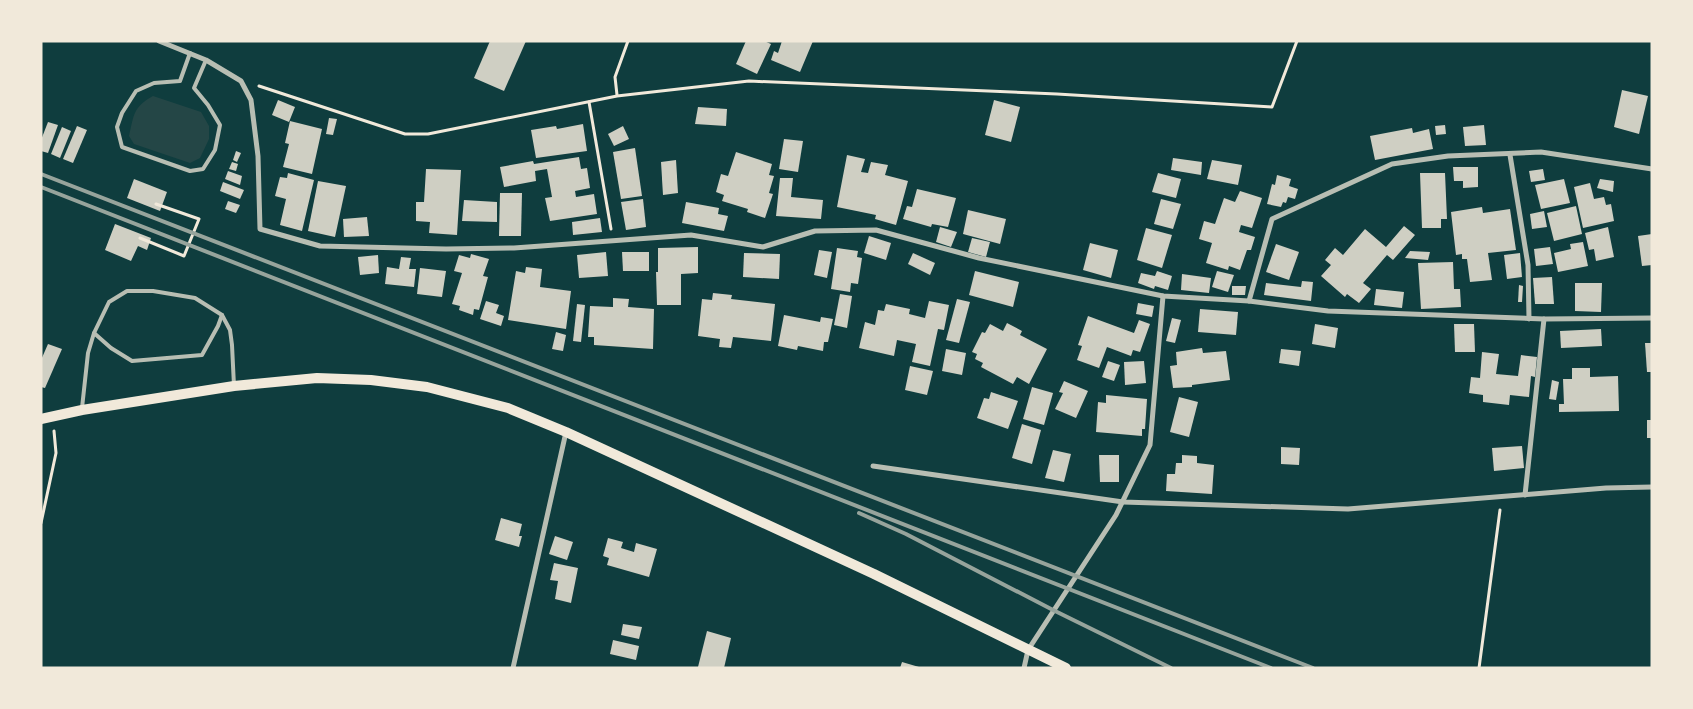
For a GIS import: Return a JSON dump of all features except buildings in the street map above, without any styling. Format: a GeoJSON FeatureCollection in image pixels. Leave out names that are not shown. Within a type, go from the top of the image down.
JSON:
{"type":"FeatureCollection","features":[{"type":"Feature","properties":{"kind":"main road"},"geometry":{"type":"LineString","coordinates":[[41,419],[82,410],[234,386],[317,378],[372,380],[427,387],[508,408],[566,432],[874,574],[1066,668]]}},
{"type":"Feature","properties":{"kind":"street"},"geometry":{"type":"LineString","coordinates":[[159,41],[206,60],[241,80],[251,100],[258,156],[260,229],[320,246],[446,249],[514,248],[691,236],[763,247],[815,231],[876,230],[979,258],[1163,296],[1249,301],[1328,311],[1528,319],[1652,318]]}},
{"type":"Feature","properties":{"kind":"street"},"geometry":{"type":"LineString","coordinates":[[1249,301],[1272,219],[1392,164],[1448,156],[1541,152],[1652,169]]}},
{"type":"Feature","properties":{"kind":"street"},"geometry":{"type":"LineString","coordinates":[[1510,154],[1528,265],[1528,319]]}},
{"type":"Feature","properties":{"kind":"street"},"geometry":{"type":"LineString","coordinates":[[1024,668],[1028,650],[1116,515],[1150,445],[1163,296]]}},
{"type":"Feature","properties":{"kind":"street"},"geometry":{"type":"LineString","coordinates":[[1525,495],[1544,319]]}},
{"type":"Feature","properties":{"kind":"street"},"geometry":{"type":"LineString","coordinates":[[513,668],[566,432]]}},
{"type":"Feature","properties":{"kind":"street"},"geometry":{"type":"LineString","coordinates":[[873,466],[1123,502],[1348,509],[1606,488],[1652,487]]}},
{"type":"Feature","properties":{"kind":"lane"},"geometry":{"type":"LineString","coordinates":[[190,53],[180,81],[154,83],[136,91],[122,113],[117,127],[122,147],[190,171],[203,169],[215,150],[220,126],[208,105],[194,88],[206,60]]}},
{"type":"Feature","properties":{"kind":"lane"},"geometry":{"type":"LineString","coordinates":[[82,410],[88,353],[94,333],[109,302],[128,291],[153,291],[195,298],[222,314],[230,330],[234,386]]}},
{"type":"Feature","properties":{"kind":"lane"},"geometry":{"type":"LineString","coordinates":[[94,333],[111,348],[132,361],[202,355],[218,326],[222,314]]}},
{"type":"Feature","properties":{"kind":"path"},"geometry":{"type":"LineString","coordinates":[[617,96],[614,76],[628,41]]}},
{"type":"Feature","properties":{"kind":"path"},"geometry":{"type":"LineString","coordinates":[[241,80],[405,134],[428,134],[617,96],[749,81],[1048,93],[1272,107],[1297,41]]}},
{"type":"Feature","properties":{"kind":"path"},"geometry":{"type":"LineString","coordinates":[[589,102],[614,241]]}},
{"type":"Feature","properties":{"kind":"path"},"geometry":{"type":"LineString","coordinates":[[140,238],[184,256],[199,220],[156,204]]}},
{"type":"Feature","properties":{"kind":"path"},"geometry":{"type":"LineString","coordinates":[[41,524],[56,453],[52,416]]}},
{"type":"Feature","properties":{"kind":"path"},"geometry":{"type":"LineString","coordinates":[[1479,668],[1502,497]]}},
{"type":"Feature","properties":{"kind":"shaded area"},"geometry":{"type":"Polygon","coordinates":[[[153,96],[201,112],[209,126],[209,139],[200,158],[190,163],[134,144],[129,136],[135,112],[146,100],[153,96]]]}},
{"type":"Feature","properties":{"kind":"railway"},"geometry":{"type":"LineString","coordinates":[[41,174],[1313,668]]}},
{"type":"Feature","properties":{"kind":"railway"},"geometry":{"type":"LineString","coordinates":[[41,187],[1271,668]]}},
{"type":"Feature","properties":{"kind":"railway"},"geometry":{"type":"LineString","coordinates":[[859,513],[906,534],[1171,668]]}}]}
